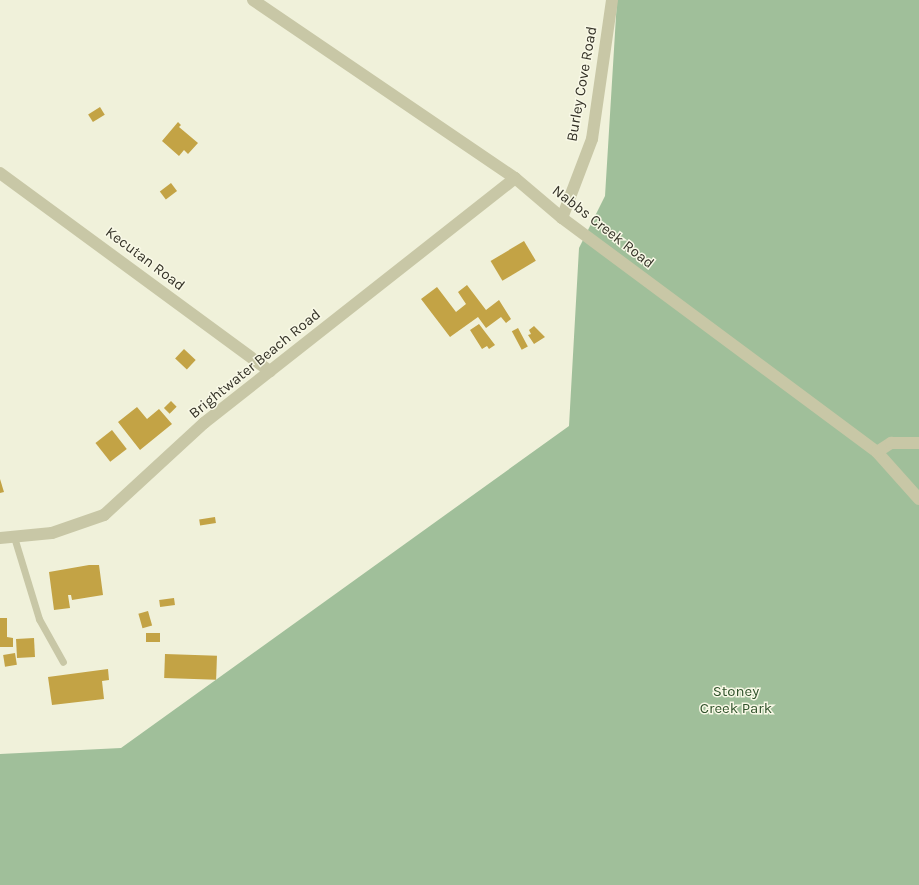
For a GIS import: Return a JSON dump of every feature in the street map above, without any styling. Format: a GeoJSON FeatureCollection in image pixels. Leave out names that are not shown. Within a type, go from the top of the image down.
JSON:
{"type":"FeatureCollection","features":[{"type":"Feature","properties":{"kind":"street","name":"Nabbs Creek Road"},"geometry":{"type":"LineString","coordinates":[[253,0],[515,178],[562,218],[877,452],[919,499]]}},
{"type":"Feature","properties":{"kind":"street","name":"Burley Cove Road"},"geometry":{"type":"LineString","coordinates":[[562,218],[592,138],[612,0]]}},
{"type":"Feature","properties":{"kind":"street","name":"Kecutan Road"},"geometry":{"type":"LineString","coordinates":[[0,173],[270,371]]}},
{"type":"Feature","properties":{"kind":"street","name":"Brightwater Beach Road"},"geometry":{"type":"LineString","coordinates":[[0,538],[52,532],[104,515],[204,424],[515,178]]}},
{"type":"Feature","properties":{"kind":"street"},"geometry":{"type":"LineString","coordinates":[[877,452],[891,443],[919,443]]}},
{"type":"Feature","properties":{"kind":"lane"},"geometry":{"type":"LineString","coordinates":[[14,537],[39,619],[63,662]]}},
{"type":"Feature","properties":{"kind":"green space","name":"Stoney Creek Park"},"geometry":{"type":"Polygon","coordinates":[[[617,0],[919,0],[919,885],[0,885],[0,754],[121,748],[569,426],[579,248],[605,196],[617,0]]]}},
{"type":"Feature","properties":{"kind":"building"},"geometry":{"type":"Polygon","coordinates":[[[100,107],[105,115],[93,122],[88,114],[100,107]]]}},
{"type":"Feature","properties":{"kind":"building"},"geometry":{"type":"Polygon","coordinates":[[[178,122],[181,125],[179,127],[198,143],[188,154],[184,150],[179,156],[162,141],[178,122]]]}},
{"type":"Feature","properties":{"kind":"building"},"geometry":{"type":"Polygon","coordinates":[[[171,183],[177,191],[166,199],[160,191],[171,183]]]}},
{"type":"Feature","properties":{"kind":"building"},"geometry":{"type":"Polygon","coordinates":[[[524,241],[536,261],[502,281],[491,261],[524,241]]]}},
{"type":"Feature","properties":{"kind":"building"},"geometry":{"type":"Polygon","coordinates":[[[467,285],[486,310],[499,300],[511,319],[506,323],[501,317],[486,328],[478,317],[450,337],[421,299],[437,287],[456,312],[466,304],[458,292],[467,285]]]}},
{"type":"Feature","properties":{"kind":"building"},"geometry":{"type":"Polygon","coordinates":[[[479,324],[495,345],[489,349],[487,346],[482,349],[470,330],[479,324]]]}},
{"type":"Feature","properties":{"kind":"building"},"geometry":{"type":"Polygon","coordinates":[[[534,326],[545,337],[534,344],[528,335],[531,334],[529,330],[534,326]]]}},
{"type":"Feature","properties":{"kind":"building"},"geometry":{"type":"Polygon","coordinates":[[[518,328],[528,347],[522,350],[512,331],[518,328]]]}},
{"type":"Feature","properties":{"kind":"building"},"geometry":{"type":"Polygon","coordinates":[[[184,349],[196,360],[187,369],[175,359],[184,349]]]}},
{"type":"Feature","properties":{"kind":"building"},"geometry":{"type":"Polygon","coordinates":[[[171,401],[177,407],[170,414],[164,408],[171,401]]]}},
{"type":"Feature","properties":{"kind":"building"},"geometry":{"type":"Polygon","coordinates":[[[137,407],[147,419],[159,409],[172,424],[140,450],[118,422],[137,407]]]}},
{"type":"Feature","properties":{"kind":"building"},"geometry":{"type":"Polygon","coordinates":[[[112,430],[127,449],[110,462],[95,443],[112,430]]]}},
{"type":"Feature","properties":{"kind":"building"},"geometry":{"type":"Polygon","coordinates":[[[0,479],[4,492],[0,493],[0,479]]]}},
{"type":"Feature","properties":{"kind":"building"},"geometry":{"type":"Polygon","coordinates":[[[215,517],[216,523],[200,525],[199,520],[215,517]]]}},
{"type":"Feature","properties":{"kind":"building"},"geometry":{"type":"Polygon","coordinates":[[[89,565],[99,565],[103,595],[72,600],[71,595],[68,595],[70,608],[54,610],[49,572],[89,565]]]}},
{"type":"Feature","properties":{"kind":"building"},"geometry":{"type":"Polygon","coordinates":[[[174,598],[175,605],[160,607],[159,600],[174,598]]]}},
{"type":"Feature","properties":{"kind":"building"},"geometry":{"type":"Polygon","coordinates":[[[148,611],[152,625],[143,628],[138,614],[148,611]]]}},
{"type":"Feature","properties":{"kind":"building"},"geometry":{"type":"Polygon","coordinates":[[[0,618],[7,618],[7,637],[13,638],[13,647],[0,647],[0,618]]]}},
{"type":"Feature","properties":{"kind":"building"},"geometry":{"type":"Polygon","coordinates":[[[146,633],[160,633],[160,642],[146,642],[146,633]]]}},
{"type":"Feature","properties":{"kind":"building"},"geometry":{"type":"Polygon","coordinates":[[[34,638],[35,657],[17,658],[16,639],[34,638]]]}},
{"type":"Feature","properties":{"kind":"building"},"geometry":{"type":"Polygon","coordinates":[[[15,653],[17,665],[5,667],[3,655],[15,653]]]}},
{"type":"Feature","properties":{"kind":"building"},"geometry":{"type":"Polygon","coordinates":[[[165,654],[217,656],[216,680],[164,678],[165,654]]]}},
{"type":"Feature","properties":{"kind":"building"},"geometry":{"type":"Polygon","coordinates":[[[108,669],[109,680],[102,681],[104,699],[52,705],[48,677],[108,669]]]}}]}
